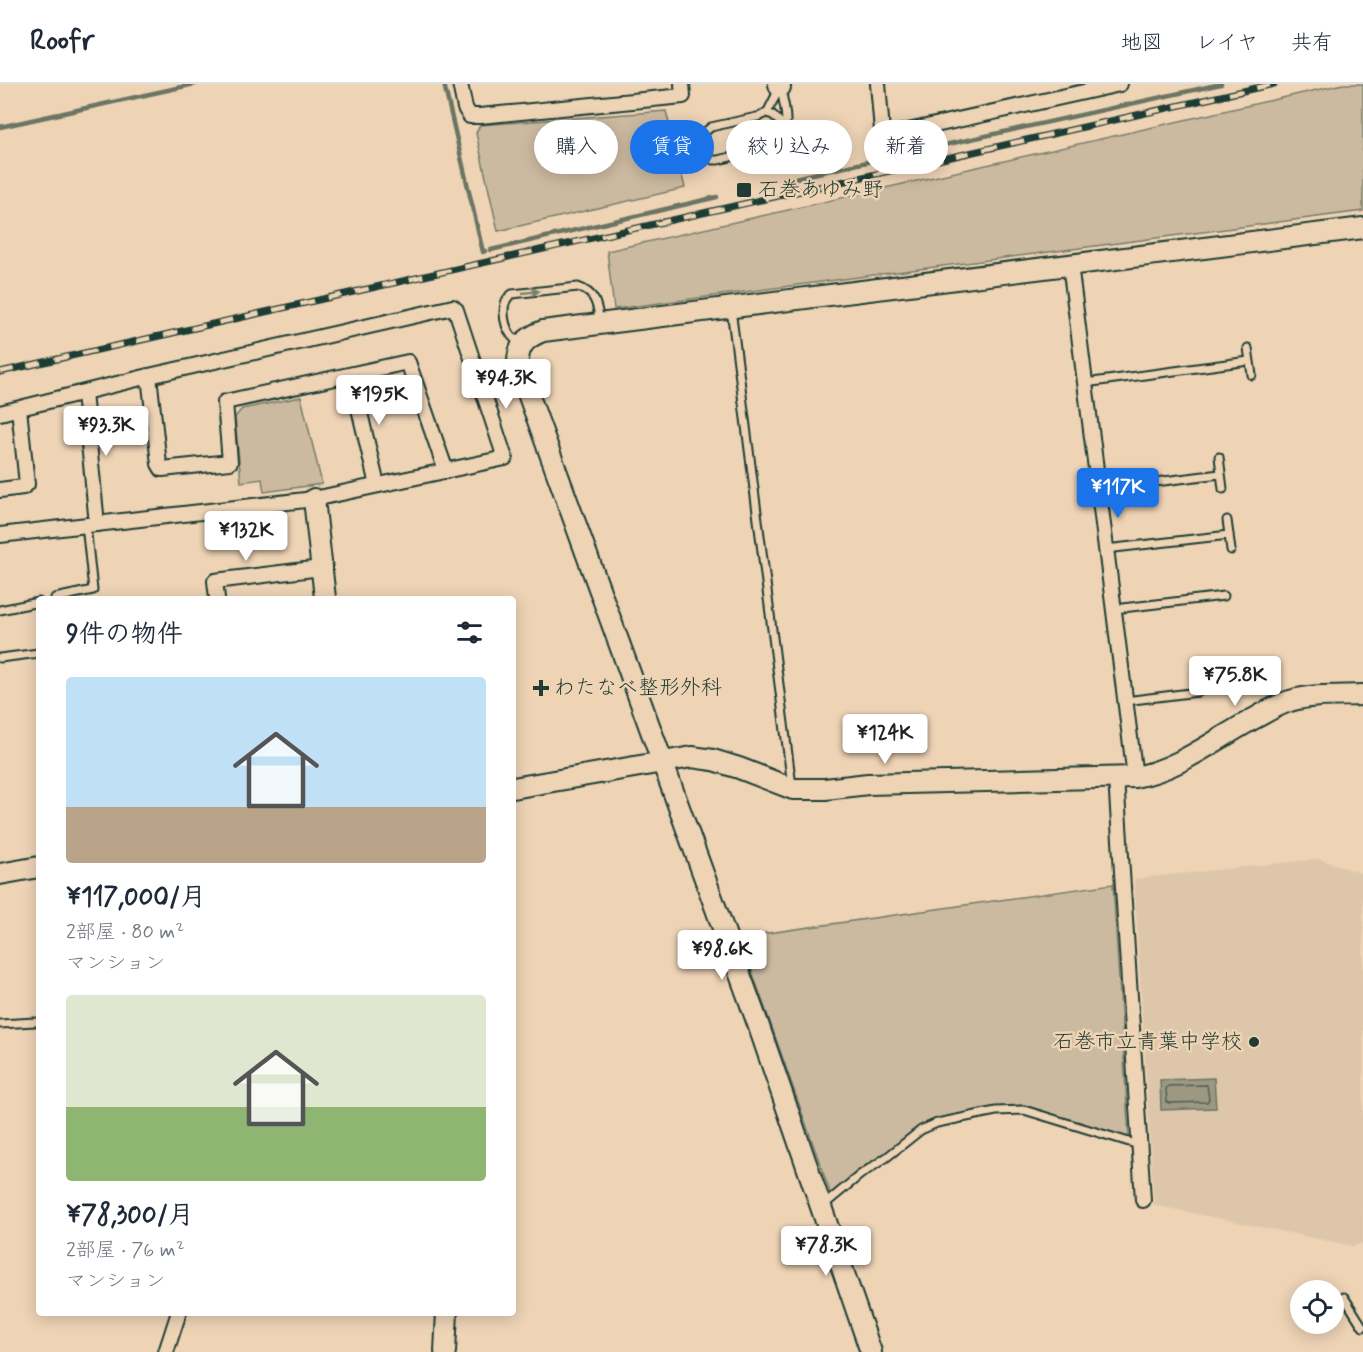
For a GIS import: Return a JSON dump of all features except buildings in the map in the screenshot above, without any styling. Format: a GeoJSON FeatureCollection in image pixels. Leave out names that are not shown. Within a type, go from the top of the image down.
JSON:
{"type":"FeatureCollection","features":[{"type":"Feature","properties":{"kind":"street"},"geometry":{"type":"LineString","coordinates":[[460,84],[465,108],[470,116],[480,116],[682,96],[681,84]]}},
{"type":"Feature","properties":{"kind":"street"},"geometry":{"type":"LineString","coordinates":[[878,84],[882,131],[890,135],[1120,84]]}},
{"type":"Feature","properties":{"kind":"street"},"geometry":{"type":"LineString","coordinates":[[871,1352],[822,1207],[663,761],[518,366],[518,354],[529,336],[543,331],[1363,228]]}},
{"type":"Feature","properties":{"kind":"street"},"geometry":{"type":"LineString","coordinates":[[1070,264],[1125,701],[1125,778],[1143,1200]]}},
{"type":"Feature","properties":{"kind":"street"},"geometry":{"type":"LineString","coordinates":[[0,413],[149,376],[453,307],[456,310],[505,458],[314,499],[0,535]]}},
{"type":"Feature","properties":{"kind":"street"},"geometry":{"type":"LineString","coordinates":[[149,376],[159,464],[162,469],[230,462],[225,402],[408,362],[446,471]]}},
{"type":"Feature","properties":{"kind":"street"},"geometry":{"type":"LineString","coordinates":[[351,375],[377,485]]}},
{"type":"Feature","properties":{"kind":"street"},"geometry":{"type":"LineString","coordinates":[[84,393],[92,524]]}},
{"type":"Feature","properties":{"kind":"street"},"geometry":{"type":"LineString","coordinates":[[0,490],[23,487],[27,484],[19,410]]}},
{"type":"Feature","properties":{"kind":"street"},"geometry":{"type":"LineString","coordinates":[[314,499],[325,596]]}},
{"type":"Feature","properties":{"kind":"street"},"geometry":{"type":"LineString","coordinates":[[217,596],[215,581],[321,568]]}},
{"type":"Feature","properties":{"kind":"street"},"geometry":{"type":"LineString","coordinates":[[516,787],[692,757],[713,760],[739,768],[793,789],[825,789],[868,784],[1125,778],[1152,774],[1175,765],[1288,701],[1306,697],[1363,695]]}},
{"type":"Feature","properties":{"kind":"street"},"geometry":{"type":"LineString","coordinates":[[0,874],[36,868]]}},
{"type":"Feature","properties":{"kind":"street"},"geometry":{"type":"LineString","coordinates":[[166,1352],[178,1316]]}},
{"type":"Feature","properties":{"kind":"street"},"geometry":{"type":"LineString","coordinates":[[445,1352],[447,1316]]}},
{"type":"Feature","properties":{"kind":"lane"},"geometry":{"type":"LineString","coordinates":[[743,120],[766,113],[779,85]]}},
{"type":"Feature","properties":{"kind":"lane"},"geometry":{"type":"LineString","coordinates":[[779,85],[786,120]]}},
{"type":"Feature","properties":{"kind":"lane"},"geometry":{"type":"LineString","coordinates":[[766,113],[778,120]]}},
{"type":"Feature","properties":{"kind":"lane"},"geometry":{"type":"LineString","coordinates":[[726,124],[706,130],[700,141],[703,154],[713,160],[726,158]]}},
{"type":"Feature","properties":{"kind":"lane"},"geometry":{"type":"LineString","coordinates":[[522,345],[510,334],[507,324],[504,305],[505,300],[512,294],[578,287],[594,296],[600,324]]}},
{"type":"Feature","properties":{"kind":"lane"},"geometry":{"type":"LineString","coordinates":[[730,306],[793,789]]}},
{"type":"Feature","properties":{"kind":"lane"},"geometry":{"type":"LineString","coordinates":[[1248,348],[1252,375]]}},
{"type":"Feature","properties":{"kind":"lane"},"geometry":{"type":"LineString","coordinates":[[1085,383],[1249,361]]}},
{"type":"Feature","properties":{"kind":"lane"},"geometry":{"type":"LineString","coordinates":[[1219,457],[1223,489]]}},
{"type":"Feature","properties":{"kind":"lane"},"geometry":{"type":"LineString","coordinates":[[1099,489],[1220,474]]}},
{"type":"Feature","properties":{"kind":"lane"},"geometry":{"type":"LineString","coordinates":[[1227,520],[1231,550]]}},
{"type":"Feature","properties":{"kind":"lane"},"geometry":{"type":"LineString","coordinates":[[64,596],[93,590],[92,524]]}},
{"type":"Feature","properties":{"kind":"lane"},"geometry":{"type":"LineString","coordinates":[[1106,549],[1229,535]]}},
{"type":"Feature","properties":{"kind":"lane"},"geometry":{"type":"LineString","coordinates":[[1114,609],[1224,596]]}},
{"type":"Feature","properties":{"kind":"lane"},"geometry":{"type":"LineString","coordinates":[[0,610],[36,603]]}},
{"type":"Feature","properties":{"kind":"lane"},"geometry":{"type":"LineString","coordinates":[[0,658],[36,653]]}},
{"type":"Feature","properties":{"kind":"lane"},"geometry":{"type":"LineString","coordinates":[[1125,701],[1198,692]]}},
{"type":"Feature","properties":{"kind":"lane"},"geometry":{"type":"LineString","coordinates":[[0,1024],[35,1022]]}},
{"type":"Feature","properties":{"kind":"lane"},"geometry":{"type":"LineString","coordinates":[[822,1207],[860,1175],[921,1130],[937,1123],[996,1111],[1024,1110],[1140,1145]]}},
{"type":"Feature","properties":{"kind":"lane"},"geometry":{"type":"LineString","coordinates":[[1344,1297],[1363,1327]]}},
{"type":"Feature","properties":{"kind":"shaded area"},"geometry":{"type":"Polygon","coordinates":[[[1343,84],[1363,84],[1363,211],[614,309],[607,251],[1343,84]]]}},
{"type":"Feature","properties":{"kind":"shaded area"},"geometry":{"type":"Polygon","coordinates":[[[666,111],[668,120],[630,120],[630,174],[682,174],[685,188],[498,231],[476,133],[480,125],[534,121],[534,174],[618,174],[618,120],[546,120],[666,111]]]}},
{"type":"Feature","properties":{"kind":"shaded area"},"geometry":{"type":"Polygon","coordinates":[[[301,397],[322,484],[264,492],[262,479],[241,482],[235,417],[242,409],[301,397]]]}},
{"type":"Feature","properties":{"kind":"shaded area","name":"石巻市立青葉中学校"},"geometry":{"type":"Polygon","coordinates":[[[1319,859],[1363,874],[1363,1243],[1353,1246],[1154,1205],[1134,879],[1319,859]]]}},
{"type":"Feature","properties":{"kind":"shaded area"},"geometry":{"type":"Polygon","coordinates":[[[1113,884],[1129,1139],[1024,1105],[996,1107],[937,1119],[921,1127],[860,1169],[831,1195],[740,937],[1113,884]]]}},
{"type":"Feature","properties":{"kind":"water"},"geometry":{"type":"Polygon","coordinates":[[[1214,1078],[1216,1108],[1161,1110],[1160,1080],[1214,1078]]]}},
{"type":"Feature","properties":{"kind":"waterway"},"geometry":{"type":"LineString","coordinates":[[0,127],[195,84]]}},
{"type":"Feature","properties":{"kind":"waterway"},"geometry":{"type":"LineString","coordinates":[[444,84],[483,252],[485,251]]}},
{"type":"Feature","properties":{"kind":"waterway"},"geometry":{"type":"LineString","coordinates":[[795,178],[1221,84]]}},
{"type":"Feature","properties":{"kind":"waterway"},"geometry":{"type":"LineString","coordinates":[[491,250],[717,197]]}},
{"type":"Feature","properties":{"kind":"railway"},"geometry":{"type":"LineString","coordinates":[[0,372],[1274,84]]}},
{"type":"Feature","properties":{"kind":"place","name":"石巻あゆみ野"},"geometry":{"type":"Point","coordinates":[744,190]}},
{"type":"Feature","properties":{"kind":"place","name":"わたなべ整形外科"},"geometry":{"type":"Point","coordinates":[541,688]}},
{"type":"Feature","properties":{"kind":"place","name":"石巻市立青葉中学校"},"geometry":{"type":"Point","coordinates":[1254,1042]}}]}
